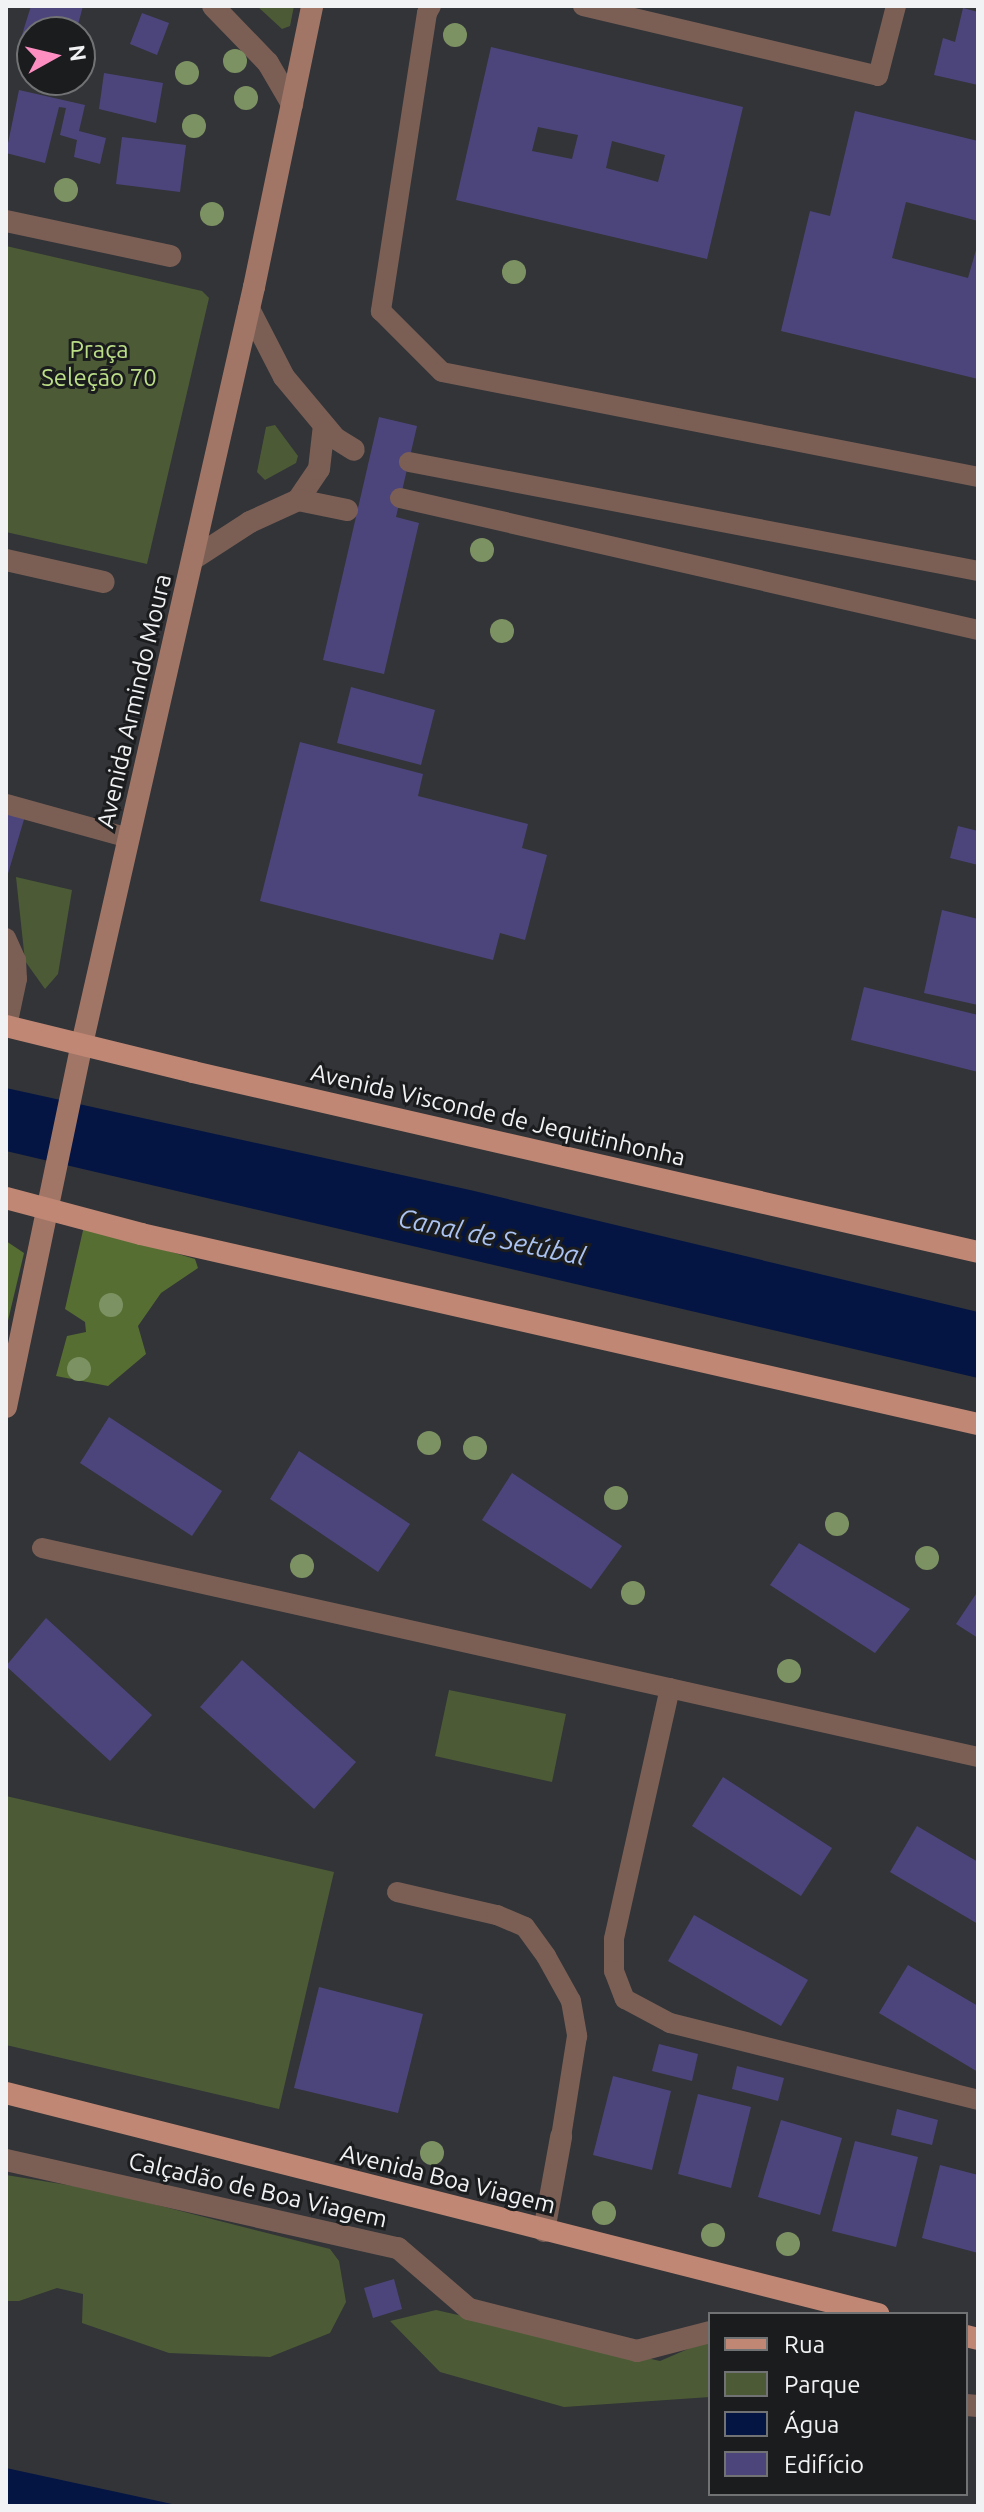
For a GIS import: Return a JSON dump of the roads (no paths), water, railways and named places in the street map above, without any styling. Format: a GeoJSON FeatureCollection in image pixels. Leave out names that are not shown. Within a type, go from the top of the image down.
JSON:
{"type":"FeatureCollection","features":[{"type":"Feature","properties":{"kind":"main road","name":"Avenida Armindo Moura"},"geometry":{"type":"LineString","coordinates":[[6,1407],[82,1044],[249,309],[312,6]]}},
{"type":"Feature","properties":{"kind":"main road","name":"Avenida Visconde de Jequitinhonha"},"geometry":{"type":"LineString","coordinates":[[7,1026],[193,1072],[978,1252]]}},
{"type":"Feature","properties":{"kind":"main road"},"geometry":{"type":"LineString","coordinates":[[6,1198],[141,1234],[978,1424]]}},
{"type":"Feature","properties":{"kind":"main road","name":"Avenida Boa Viagem"},"geometry":{"type":"LineString","coordinates":[[6,2093],[870,2312]]}},
{"type":"Feature","properties":{"kind":"street"},"geometry":{"type":"LineString","coordinates":[[213,6],[268,63],[292,104]]}},
{"type":"Feature","properties":{"kind":"street"},"geometry":{"type":"LineString","coordinates":[[6,221],[170,256]]}},
{"type":"Feature","properties":{"kind":"street"},"geometry":{"type":"LineString","coordinates":[[249,309],[284,377],[335,438],[354,450]]}},
{"type":"Feature","properties":{"kind":"street"},"geometry":{"type":"LineString","coordinates":[[193,559],[250,522],[298,500],[319,469],[324,425]]}},
{"type":"Feature","properties":{"kind":"street"},"geometry":{"type":"LineString","coordinates":[[298,500],[347,510]]}},
{"type":"Feature","properties":{"kind":"street"},"geometry":{"type":"LineString","coordinates":[[6,560],[104,582]]}},
{"type":"Feature","properties":{"kind":"street"},"geometry":{"type":"LineString","coordinates":[[544,2231],[561,2137]]}},
{"type":"Feature","properties":{"kind":"street","name":"Calçadão de Boa Viagem"},"geometry":{"type":"LineString","coordinates":[[6,2160],[398,2248],[469,2309],[637,2351],[708,2333]]}},
{"type":"Feature","properties":{"kind":"lane"},"geometry":{"type":"LineString","coordinates":[[431,6],[424,29],[381,311],[442,372],[978,477]]}},
{"type":"Feature","properties":{"kind":"lane"},"geometry":{"type":"LineString","coordinates":[[583,6],[878,76],[896,6]]}},
{"type":"Feature","properties":{"kind":"lane"},"geometry":{"type":"LineString","coordinates":[[409,462],[978,571]]}},
{"type":"Feature","properties":{"kind":"lane"},"geometry":{"type":"LineString","coordinates":[[400,498],[978,630]]}},
{"type":"Feature","properties":{"kind":"lane"},"geometry":{"type":"LineString","coordinates":[[6,804],[129,838]]}},
{"type":"Feature","properties":{"kind":"lane"},"geometry":{"type":"LineString","coordinates":[[6,938],[16,960],[17,979],[7,1026]]}},
{"type":"Feature","properties":{"kind":"lane"},"geometry":{"type":"LineString","coordinates":[[42,1548],[978,1757]]}},
{"type":"Feature","properties":{"kind":"lane"},"geometry":{"type":"LineString","coordinates":[[670,1688],[614,1939],[614,1971],[625,1999],[670,2023],[978,2100]]}},
{"type":"Feature","properties":{"kind":"lane"},"geometry":{"type":"LineString","coordinates":[[397,1892],[497,1915],[525,1927],[546,1956],[571,2001],[577,2036],[561,2137]]}},
{"type":"Feature","properties":{"kind":"water","name":"Canal de Setúbal"},"geometry":{"type":"Polygon","coordinates":[[[6,1088],[470,1190],[978,1312],[978,1378],[6,1151],[6,1088]]]}},
{"type":"Feature","properties":{"kind":"water"},"geometry":{"type":"Polygon","coordinates":[[[6,2468],[172,2504],[180,2506],[6,2506],[6,2468]]]}},
{"type":"Feature","properties":{"kind":"park label","name":"Praça Seleção 70"},"geometry":{"type":"Point","coordinates":[99,364]}}]}
